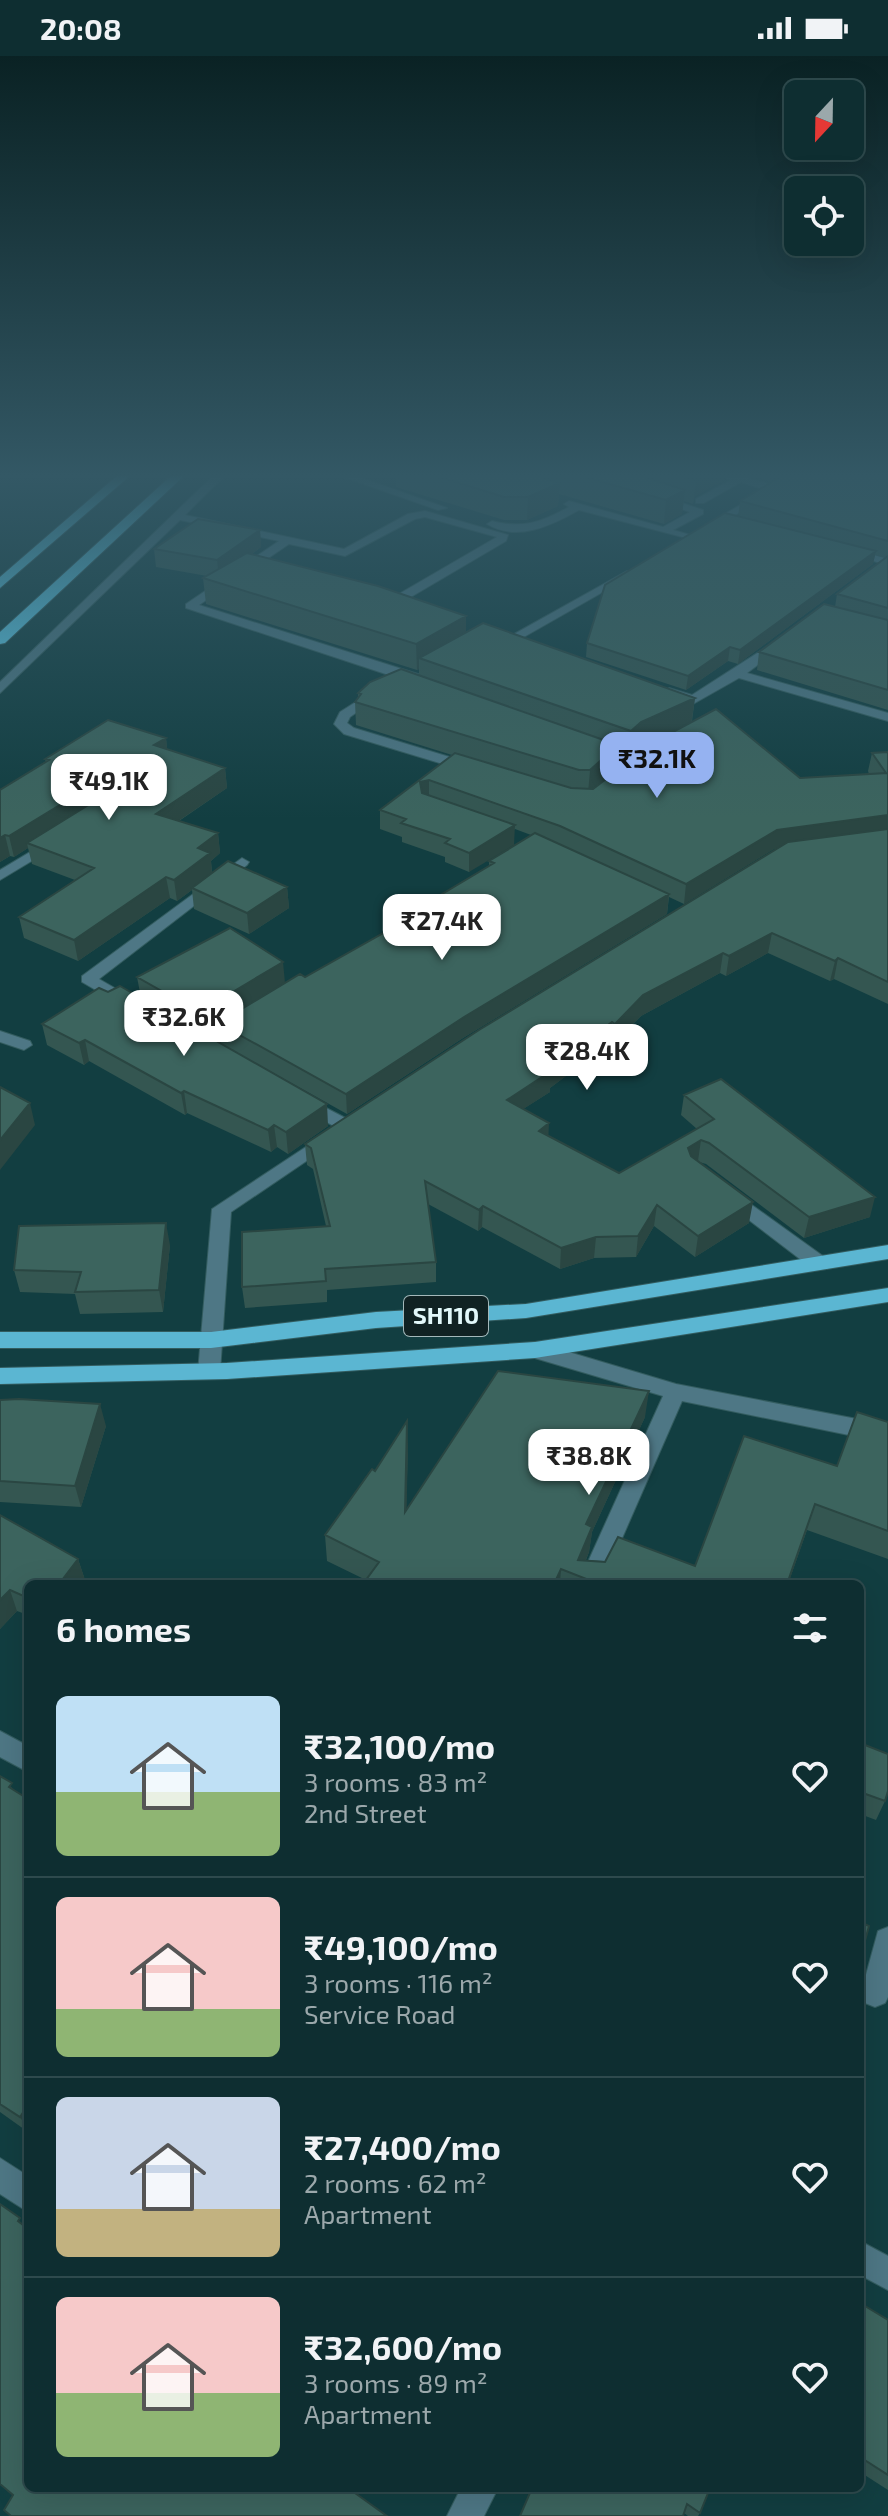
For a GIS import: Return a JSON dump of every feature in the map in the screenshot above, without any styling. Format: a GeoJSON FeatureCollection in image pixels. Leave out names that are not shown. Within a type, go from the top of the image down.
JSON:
{"type":"FeatureCollection","features":[{"type":"Feature","properties":{"kind":"highway"},"geometry":{"type":"LineString","coordinates":[[0,640],[56,589]]}},
{"type":"Feature","properties":{"kind":"main road","name":"SH110"},"geometry":{"type":"LineString","coordinates":[[0,1340],[211,1340],[376,1320],[526,1311],[888,1252]]}},
{"type":"Feature","properties":{"kind":"main road","name":"SH110"},"geometry":{"type":"LineString","coordinates":[[0,1376],[209,1372],[535,1350],[888,1295]]}},
{"type":"Feature","properties":{"kind":"street"},"geometry":{"type":"LineString","coordinates":[[0,689],[103,589]]}},
{"type":"Feature","properties":{"kind":"street"},"geometry":{"type":"LineString","coordinates":[[215,589],[190,606],[421,679]]}},
{"type":"Feature","properties":{"kind":"street"},"geometry":{"type":"LineString","coordinates":[[384,607],[414,589]]}},
{"type":"Feature","properties":{"kind":"street"},"geometry":{"type":"LineString","coordinates":[[506,647],[603,589]]}},
{"type":"Feature","properties":{"kind":"street"},"geometry":{"type":"LineString","coordinates":[[370,604],[398,612]]}},
{"type":"Feature","properties":{"kind":"street"},"geometry":{"type":"LineString","coordinates":[[662,690],[693,700],[738,674],[796,631]]}},
{"type":"Feature","properties":{"kind":"street"},"geometry":{"type":"LineString","coordinates":[[480,642],[506,647],[525,645]]}},
{"type":"Feature","properties":{"kind":"street"},"geometry":{"type":"LineString","coordinates":[[738,674],[888,717]]}},
{"type":"Feature","properties":{"kind":"street"},"geometry":{"type":"LineString","coordinates":[[388,690],[360,703],[345,715],[340,724],[349,731],[485,773]]}},
{"type":"Feature","properties":{"kind":"street"},"geometry":{"type":"LineString","coordinates":[[582,748],[627,772],[645,755]]}},
{"type":"Feature","properties":{"kind":"street"},"geometry":{"type":"LineString","coordinates":[[0,876],[64,835]]}},
{"type":"Feature","properties":{"kind":"street"},"geometry":{"type":"LineString","coordinates":[[149,1014],[88,979],[242,862]]}},
{"type":"Feature","properties":{"kind":"street"},"geometry":{"type":"LineString","coordinates":[[202,1044],[255,1012]]}},
{"type":"Feature","properties":{"kind":"street"},"geometry":{"type":"LineString","coordinates":[[0,1036],[24,1045]]}},
{"type":"Feature","properties":{"kind":"street"},"geometry":{"type":"LineString","coordinates":[[209,1372],[222,1209],[353,1122],[294,1097]]}},
{"type":"Feature","properties":{"kind":"street"},"geometry":{"type":"LineString","coordinates":[[709,1180],[820,1264]]}},
{"type":"Feature","properties":{"kind":"street"},"geometry":{"type":"LineString","coordinates":[[535,1350],[676,1392],[888,1434]]}},
{"type":"Feature","properties":{"kind":"street"},"geometry":{"type":"LineString","coordinates":[[592,1580],[676,1392]]}},
{"type":"Feature","properties":{"kind":"street"},"geometry":{"type":"LineString","coordinates":[[0,1743],[24,1758]]}},
{"type":"Feature","properties":{"kind":"street"},"geometry":{"type":"LineString","coordinates":[[875,1993],[888,1941]]}},
{"type":"Feature","properties":{"kind":"street"},"geometry":{"type":"LineString","coordinates":[[0,2174],[24,2193]]}},
{"type":"Feature","properties":{"kind":"street"},"geometry":{"type":"LineString","coordinates":[[864,2259],[888,2274]]}},
{"type":"Feature","properties":{"kind":"street"},"geometry":{"type":"LineString","coordinates":[[465,2516],[478,2492]]}},
{"type":"Feature","properties":{"kind":"building"},"geometry":{"type":"Polygon","coordinates":[[[238,589],[386,589],[466,616],[416,644],[238,589]]]}},
{"type":"Feature","properties":{"kind":"building"},"geometry":{"type":"Polygon","coordinates":[[[604,589],[824,589],[740,650],[730,647],[688,676],[587,643],[604,589]]]}},
{"type":"Feature","properties":{"kind":"building"},"geometry":{"type":"Polygon","coordinates":[[[844,589],[888,589],[888,608],[837,594],[844,589]]]}},
{"type":"Feature","properties":{"kind":"building"},"geometry":{"type":"Polygon","coordinates":[[[824,604],[888,620],[888,690],[759,652],[824,604]]]}},
{"type":"Feature","properties":{"kind":"building"},"geometry":{"type":"Polygon","coordinates":[[[483,623],[695,698],[641,722],[631,731],[419,658],[483,623]]]}},
{"type":"Feature","properties":{"kind":"building"},"geometry":{"type":"Polygon","coordinates":[[[401,669],[618,745],[590,770],[579,770],[355,702],[361,694],[358,693],[370,682],[401,669]]]}},
{"type":"Feature","properties":{"kind":"building"},"geometry":{"type":"Polygon","coordinates":[[[716,709],[800,778],[886,773],[872,753],[888,752],[888,815],[777,830],[686,884],[560,826],[429,780],[420,782],[422,793],[515,825],[469,853],[445,843],[450,839],[401,823],[406,819],[380,810],[455,753],[571,788],[593,789],[654,742],[716,709]]]}},
{"type":"Feature","properties":{"kind":"building"},"geometry":{"type":"Polygon","coordinates":[[[108,720],[166,738],[154,745],[225,768],[156,814],[218,833],[198,848],[210,853],[174,880],[166,877],[74,940],[19,917],[94,868],[27,843],[132,778],[136,772],[124,766],[9,836],[0,838],[0,790],[108,720]]]}},
{"type":"Feature","properties":{"kind":"building"},"geometry":{"type":"Polygon","coordinates":[[[888,829],[888,982],[838,958],[835,961],[772,933],[729,956],[723,953],[643,995],[615,1024],[612,1022],[551,1071],[507,1100],[549,1123],[539,1131],[619,1173],[714,1119],[684,1095],[721,1079],[875,1197],[809,1217],[701,1140],[688,1148],[691,1156],[753,1202],[698,1236],[657,1205],[638,1236],[596,1237],[561,1248],[483,1206],[479,1210],[425,1181],[436,1262],[325,1269],[326,1281],[242,1287],[242,1232],[330,1226],[311,1148],[305,1144],[479,1030],[788,842],[888,829]]]}},
{"type":"Feature","properties":{"kind":"building"},"geometry":{"type":"Polygon","coordinates":[[[535,833],[669,894],[464,1017],[346,1094],[218,1023],[300,974],[305,977],[401,923],[397,921],[494,863],[489,861],[535,833]]]}},
{"type":"Feature","properties":{"kind":"building"},"geometry":{"type":"Polygon","coordinates":[[[228,861],[287,887],[247,913],[192,888],[228,861]]]}},
{"type":"Feature","properties":{"kind":"building"},"geometry":{"type":"Polygon","coordinates":[[[230,928],[283,962],[199,1012],[137,977],[230,928]]]}},
{"type":"Feature","properties":{"kind":"building"},"geometry":{"type":"Polygon","coordinates":[[[120,986],[327,1104],[286,1132],[274,1125],[268,1130],[184,1091],[181,1093],[85,1040],[79,1043],[42,1024],[99,988],[108,992],[120,986]]]}},
{"type":"Feature","properties":{"kind":"building"},"geometry":{"type":"Polygon","coordinates":[[[0,1087],[30,1103],[0,1140],[0,1087]]]}},
{"type":"Feature","properties":{"kind":"building"},"geometry":{"type":"Polygon","coordinates":[[[166,1223],[159,1290],[75,1292],[81,1272],[14,1270],[19,1226],[166,1223]]]}},
{"type":"Feature","properties":{"kind":"building"},"geometry":{"type":"Polygon","coordinates":[[[498,1371],[649,1391],[586,1524],[592,1527],[578,1560],[605,1562],[618,1537],[695,1566],[744,1436],[837,1466],[857,1412],[888,1422],[888,1531],[815,1504],[788,1580],[589,1580],[561,1569],[556,1580],[366,1580],[379,1562],[325,1535],[372,1469],[375,1471],[407,1421],[405,1512],[498,1371]]]}},
{"type":"Feature","properties":{"kind":"building"},"geometry":{"type":"Polygon","coordinates":[[[0,1400],[100,1404],[75,1486],[0,1481],[0,1400]]]}},
{"type":"Feature","properties":{"kind":"building"},"geometry":{"type":"Polygon","coordinates":[[[0,1515],[78,1559],[62,1580],[24,1580],[24,1596],[10,1590],[0,1600],[0,1515]]]}},
{"type":"Feature","properties":{"kind":"building"},"geometry":{"type":"Polygon","coordinates":[[[864,1745],[888,1754],[885,1801],[864,1793],[864,1745]]]}},
{"type":"Feature","properties":{"kind":"building"},"geometry":{"type":"Polygon","coordinates":[[[0,1776],[12,1783],[9,1787],[24,1796],[24,2111],[20,2117],[0,2104],[0,1776]]]}},
{"type":"Feature","properties":{"kind":"building"},"geometry":{"type":"Polygon","coordinates":[[[864,1924],[869,1926],[864,1944],[864,1924]]]}},
{"type":"Feature","properties":{"kind":"building"},"geometry":{"type":"Polygon","coordinates":[[[0,2204],[20,2218],[18,2221],[24,2226],[24,2492],[354,2492],[387,2516],[11,2516],[4,2510],[13,2495],[0,2484],[0,2204]]]}},
{"type":"Feature","properties":{"kind":"building"},"geometry":{"type":"Polygon","coordinates":[[[864,2305],[888,2320],[888,2475],[864,2460],[864,2305]]]}},
{"type":"Feature","properties":{"kind":"building"},"geometry":{"type":"Polygon","coordinates":[[[530,2492],[708,2492],[700,2513],[687,2504],[683,2516],[520,2516],[530,2492]]]}}]}
